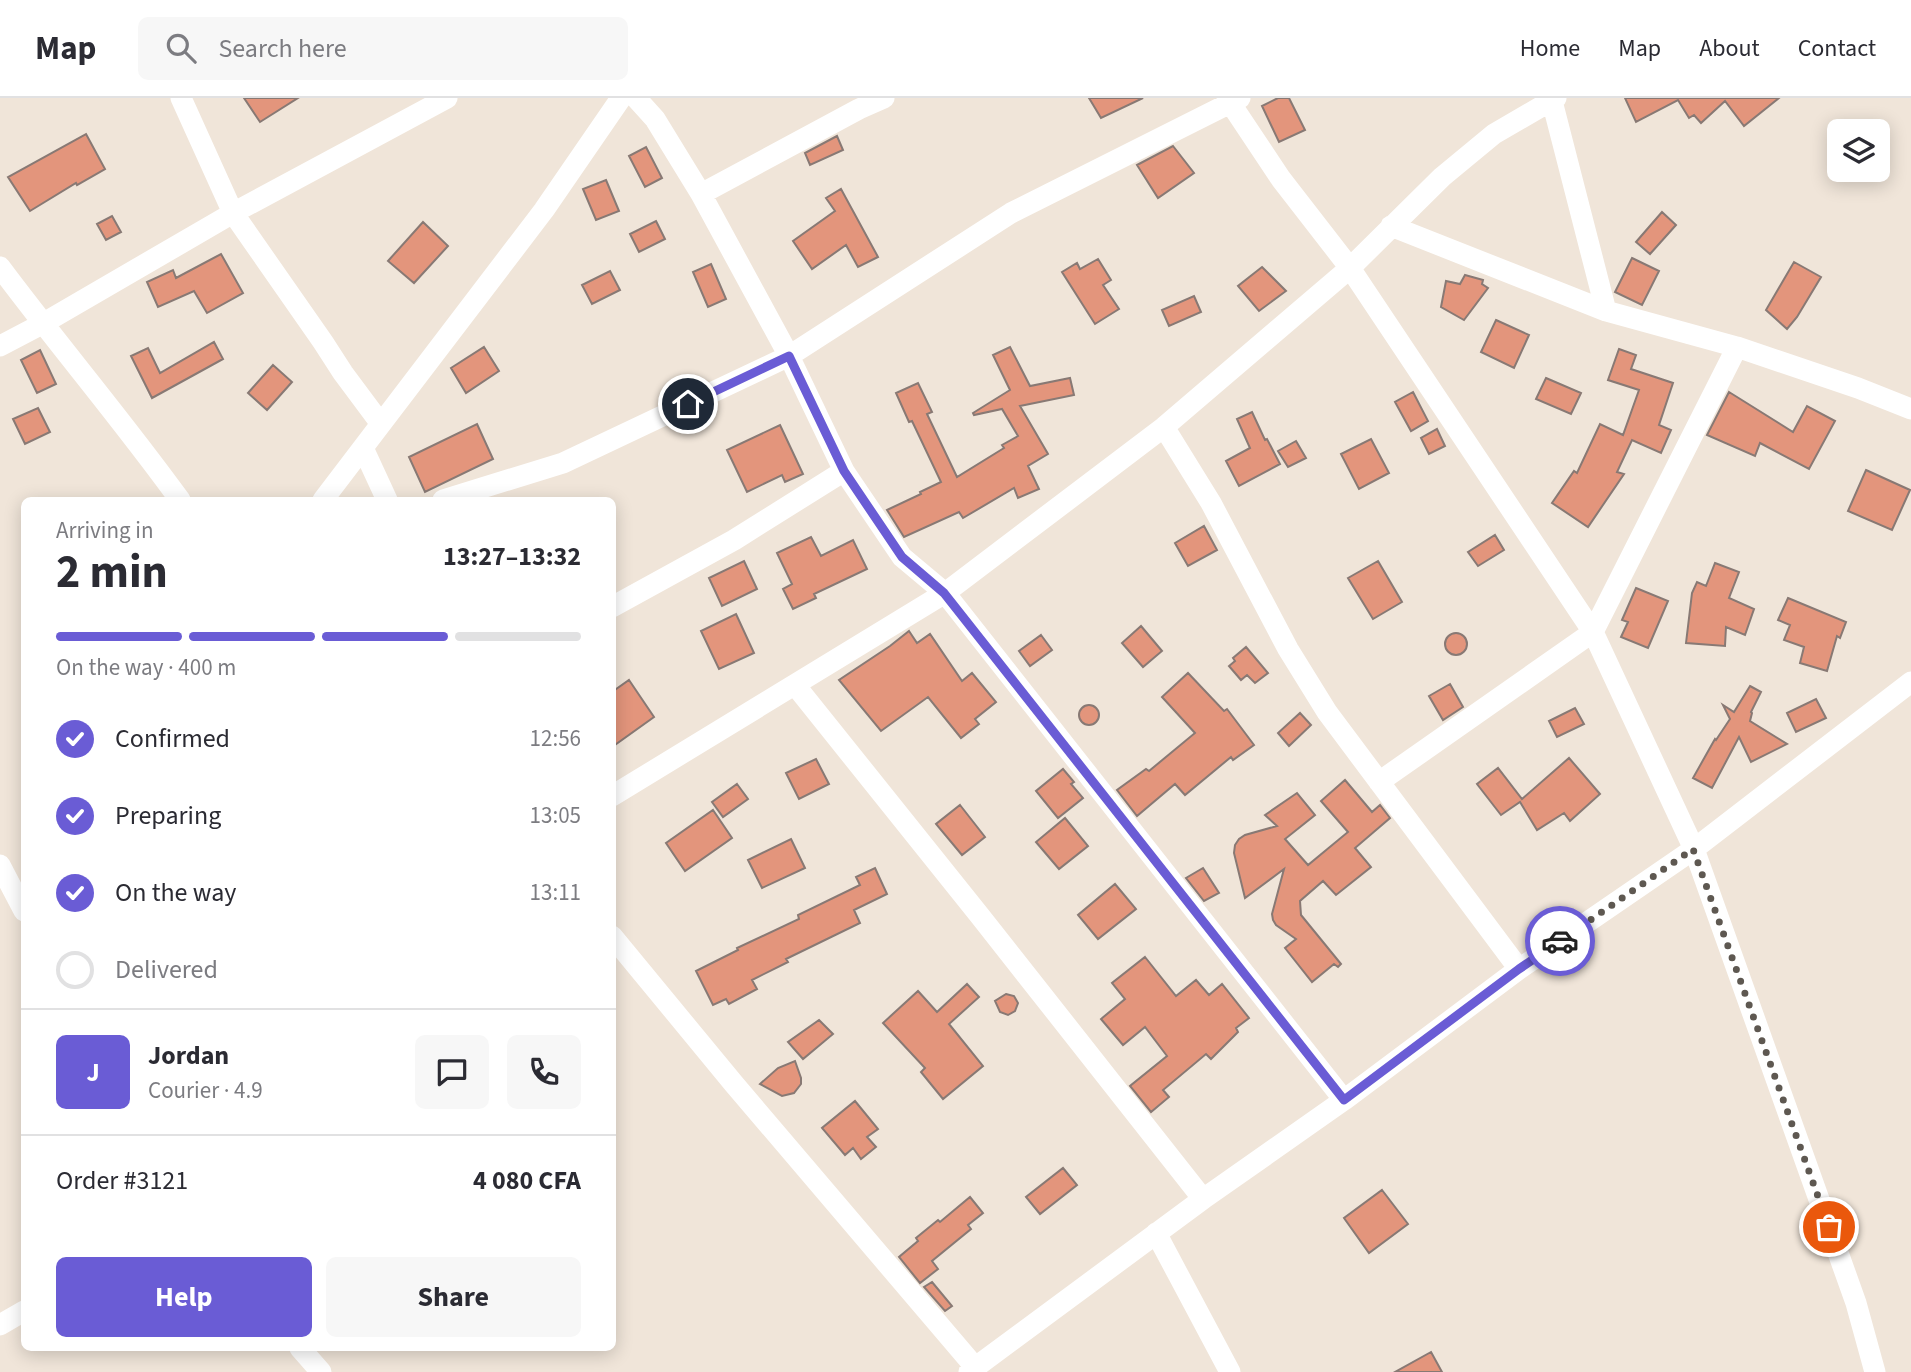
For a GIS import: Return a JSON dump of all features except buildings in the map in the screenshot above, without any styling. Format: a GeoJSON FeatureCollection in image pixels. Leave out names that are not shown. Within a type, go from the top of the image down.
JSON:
{"type":"FeatureCollection","features":[{"type":"Feature","properties":{"kind":"street"},"geometry":{"type":"LineString","coordinates":[[181,98],[233,214],[381,424]]}},
{"type":"Feature","properties":{"kind":"street"},"geometry":{"type":"LineString","coordinates":[[0,346],[233,214],[447,98]]}},
{"type":"Feature","properties":{"kind":"street"},"geometry":{"type":"LineString","coordinates":[[325,497],[544,210],[621,98]]}},
{"type":"Feature","properties":{"kind":"street"},"geometry":{"type":"LineString","coordinates":[[636,98],[654,119],[701,194],[789,356],[844,471],[902,557],[944,593],[1344,1100]]}},
{"type":"Feature","properties":{"kind":"street"},"geometry":{"type":"LineString","coordinates":[[701,194],[884,98]]}},
{"type":"Feature","properties":{"kind":"street"},"geometry":{"type":"LineString","coordinates":[[616,794],[944,593],[1164,427],[1350,268],[1442,177],[1494,134],[1554,99],[1606,311]]}},
{"type":"Feature","properties":{"kind":"street"},"geometry":{"type":"LineString","coordinates":[[453,497],[563,463],[789,356],[1011,213],[1232,100],[1281,179],[1350,268],[1593,632],[1693,849],[1856,1303],[1875,1372]]}},
{"type":"Feature","properties":{"kind":"street"},"geometry":{"type":"LineString","coordinates":[[1391,226],[1606,311],[1737,347],[1911,409]]}},
{"type":"Feature","properties":{"kind":"street"},"geometry":{"type":"LineString","coordinates":[[0,267],[178,497]]}},
{"type":"Feature","properties":{"kind":"street"},"geometry":{"type":"LineString","coordinates":[[1379,782],[1593,632],[1737,347]]}},
{"type":"Feature","properties":{"kind":"street"},"geometry":{"type":"LineString","coordinates":[[1164,427],[1211,503],[1288,649],[1327,712],[1519,969]]}},
{"type":"Feature","properties":{"kind":"street"},"geometry":{"type":"LineString","coordinates":[[363,448],[386,497]]}},
{"type":"Feature","properties":{"kind":"street"},"geometry":{"type":"LineString","coordinates":[[616,605],[734,540],[844,471]]}},
{"type":"Feature","properties":{"kind":"street"},"geometry":{"type":"LineString","coordinates":[[616,941],[972,1370],[1156,1233],[1344,1100],[1519,969],[1693,849],[1911,682]]}},
{"type":"Feature","properties":{"kind":"street"},"geometry":{"type":"LineString","coordinates":[[794,685],[1203,1199]]}},
{"type":"Feature","properties":{"kind":"street"},"geometry":{"type":"LineString","coordinates":[[0,865],[21,902]]}},
{"type":"Feature","properties":{"kind":"street"},"geometry":{"type":"LineString","coordinates":[[1156,1233],[1230,1372]]}},
{"type":"Feature","properties":{"kind":"street"},"geometry":{"type":"LineString","coordinates":[[0,1325],[21,1313]]}},
{"type":"Feature","properties":{"kind":"street"},"geometry":{"type":"LineString","coordinates":[[303,1351],[321,1372]]}},
{"type":"Feature","properties":{"kind":"way so far"},"geometry":{"type":"LineString","coordinates":[[1560,941],[1693,849],[1829,1227]]}},
{"type":"Feature","properties":{"kind":"route"},"geometry":{"type":"LineString","coordinates":[[688,404],[789,356],[844,471],[902,557],[944,593],[1344,1100],[1560,941]]}}]}
